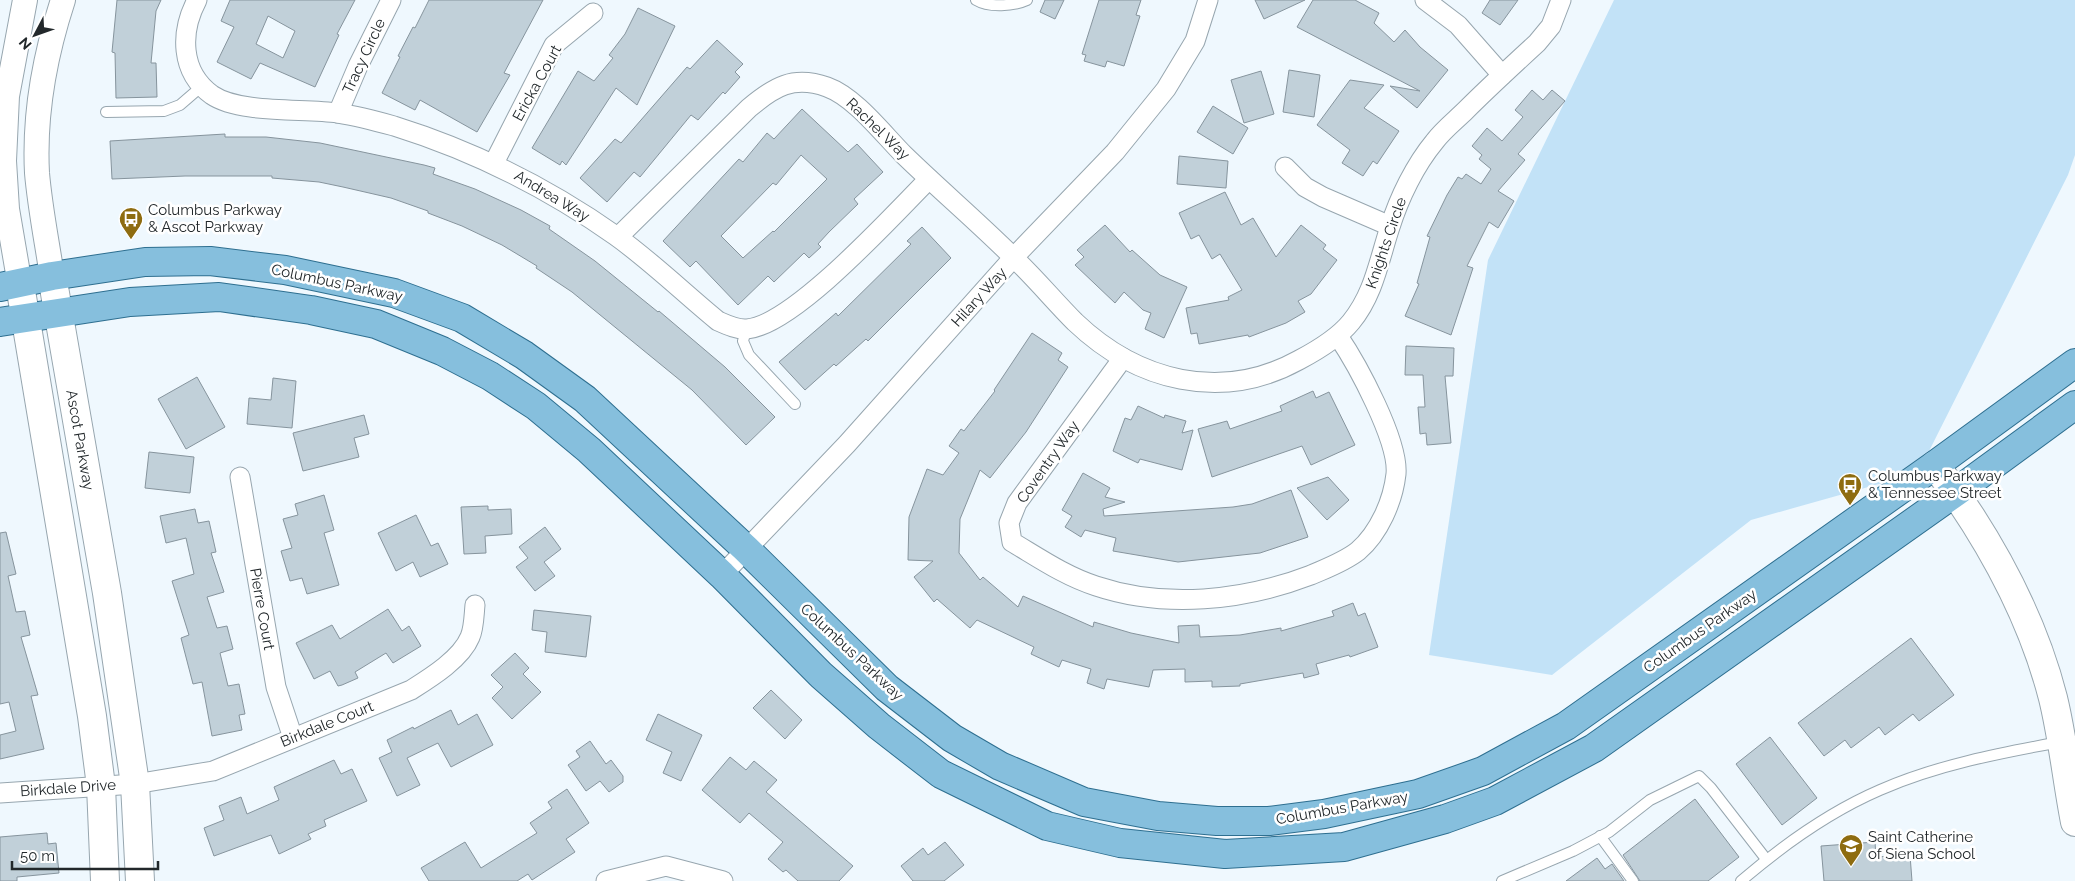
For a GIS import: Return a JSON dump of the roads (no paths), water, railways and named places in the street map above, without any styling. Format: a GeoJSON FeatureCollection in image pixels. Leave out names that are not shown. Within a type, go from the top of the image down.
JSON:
{"type":"FeatureCollection","features":[{"type":"Feature","properties":{"kind":"main road","name":"Columbus Parkway"},"geometry":{"type":"LineString","coordinates":[[10,286],[52,276],[145,262],[210,261],[285,270],[394,293],[462,318],[524,355],[585,399],[746,549],[887,688],[952,738],[1000,766],[1084,802],[1158,816],[1269,821],[1324,814],[1418,794],[1483,771],[1566,726],[1936,465],[2075,363]]}},
{"type":"Feature","properties":{"kind":"main road","name":"Ascot Parkway"},"geometry":{"type":"LineString","coordinates":[[52,276],[107,593],[135,784],[140,881]]}},
{"type":"Feature","properties":{"kind":"main road"},"geometry":{"type":"LineString","coordinates":[[10,286],[12,320],[92,716],[101,786],[105,881]]}},
{"type":"Feature","properties":{"kind":"main road","name":"Columbus Parkway"},"geometry":{"type":"LineString","coordinates":[[12,320],[130,302],[219,297],[311,310],[384,327],[442,350],[490,376],[536,406],[590,450],[722,575],[821,675],[887,732],[942,774],[1047,826],[1120,843],[1225,854],[1344,847],[1445,819],[1495,801],[1594,748],[1956,492],[2075,405]]}},
{"type":"Feature","properties":{"kind":"main road"},"geometry":{"type":"LineString","coordinates":[[1936,465],[1956,492],[1996,555],[2026,620],[2069,741],[2075,822]]}},
{"type":"Feature","properties":{"kind":"street"},"geometry":{"type":"LineString","coordinates":[[10,286],[4,161],[7,96],[25,0]]}},
{"type":"Feature","properties":{"kind":"street","name":"Ascot Parkway"},"geometry":{"type":"LineString","coordinates":[[52,276],[37,173],[39,105],[50,44],[63,0]]}},
{"type":"Feature","properties":{"kind":"street"},"geometry":{"type":"LineString","coordinates":[[197,0],[188,22],[185,45],[187,61],[202,86]]}},
{"type":"Feature","properties":{"kind":"street","name":"Tracy Circle"},"geometry":{"type":"LineString","coordinates":[[338,113],[358,66],[391,0]]}},
{"type":"Feature","properties":{"kind":"street","name":"Hilary Way"},"geometry":{"type":"LineString","coordinates":[[722,575],[847,444],[1014,257],[1115,152],[1166,88],[1195,41],[1208,0]]}},
{"type":"Feature","properties":{"kind":"street"},"geometry":{"type":"LineString","coordinates":[[1425,0],[1458,25],[1502,75]]}},
{"type":"Feature","properties":{"kind":"street","name":"Knights Circle"},"geometry":{"type":"LineString","coordinates":[[1014,257],[1076,322],[1123,358],[1154,373],[1181,380],[1214,383],[1239,381],[1298,361],[1338,336],[1353,320],[1371,292],[1390,226],[1404,192],[1435,140],[1537,43],[1551,26],[1561,0]]}},
{"type":"Feature","properties":{"kind":"street","name":"Ericka Court"},"geometry":{"type":"LineString","coordinates":[[494,163],[554,45],[593,13]]}},
{"type":"Feature","properties":{"kind":"street","name":"Rachel Way"},"geometry":{"type":"LineString","coordinates":[[618,237],[748,108],[770,90],[786,84],[818,85],[830,88],[847,98],[929,179],[1014,257]]}},
{"type":"Feature","properties":{"kind":"street","name":"Andrea Way"},"geometry":{"type":"LineString","coordinates":[[202,86],[212,95],[231,104],[338,113],[394,126],[494,163],[557,198],[618,237],[718,321],[746,330]]}},
{"type":"Feature","properties":{"kind":"street"},"geometry":{"type":"LineString","coordinates":[[1285,168],[1305,187],[1323,197],[1390,226]]}},
{"type":"Feature","properties":{"kind":"street"},"geometry":{"type":"LineString","coordinates":[[746,330],[774,320],[805,299],[929,179]]}},
{"type":"Feature","properties":{"kind":"street","name":"Coventry Way"},"geometry":{"type":"LineString","coordinates":[[1123,358],[1018,503],[1009,523],[1012,542],[1055,568],[1095,586],[1136,596],[1179,600],[1222,598],[1265,591],[1335,565],[1358,550],[1373,533],[1389,505],[1396,473],[1387,433],[1360,370],[1338,336]]}},
{"type":"Feature","properties":{"kind":"street","name":"Pierre Court"},"geometry":{"type":"LineString","coordinates":[[240,477],[276,687],[293,738]]}},
{"type":"Feature","properties":{"kind":"street","name":"Birkdale Court"},"geometry":{"type":"LineString","coordinates":[[135,784],[213,771],[411,690],[436,674],[455,657],[470,637],[475,605]]}},
{"type":"Feature","properties":{"kind":"street","name":"Birkdale Drive"},"geometry":{"type":"LineString","coordinates":[[0,793],[135,784]]}},
{"type":"Feature","properties":{"kind":"street"},"geometry":{"type":"LineString","coordinates":[[606,881],[666,866],[723,881]]}},
{"type":"Feature","properties":{"kind":"lane"},"geometry":{"type":"LineString","coordinates":[[976,0],[983,4],[1006,4],[1027,0]]}},
{"type":"Feature","properties":{"kind":"lane"},"geometry":{"type":"LineString","coordinates":[[106,112],[172,109],[202,86]]}},
{"type":"Feature","properties":{"kind":"lane"},"geometry":{"type":"LineString","coordinates":[[746,330],[743,341],[749,355],[795,404]]}},
{"type":"Feature","properties":{"kind":"lane"},"geometry":{"type":"LineString","coordinates":[[1741,881],[1766,859],[1827,817],[1900,782],[1998,753],[2069,741]]}},
{"type":"Feature","properties":{"kind":"lane"},"geometry":{"type":"LineString","coordinates":[[1509,880],[1573,851],[1600,836],[1650,800],[1699,776],[1766,859]]}},
{"type":"Feature","properties":{"kind":"lane"},"geometry":{"type":"LineString","coordinates":[[1600,836],[1633,881]]}},
{"type":"Feature","properties":{"kind":"place","name":"Columbus Parkway & Ascot Parkway"},"geometry":{"type":"Point","coordinates":[131,240]}},
{"type":"Feature","properties":{"kind":"place","name":"Columbus Parkway & Tennessee Street"},"geometry":{"type":"Point","coordinates":[1850,506]}},
{"type":"Feature","properties":{"kind":"place","name":"Saint Catherine of Siena School"},"geometry":{"type":"Point","coordinates":[1851,867]}}]}
